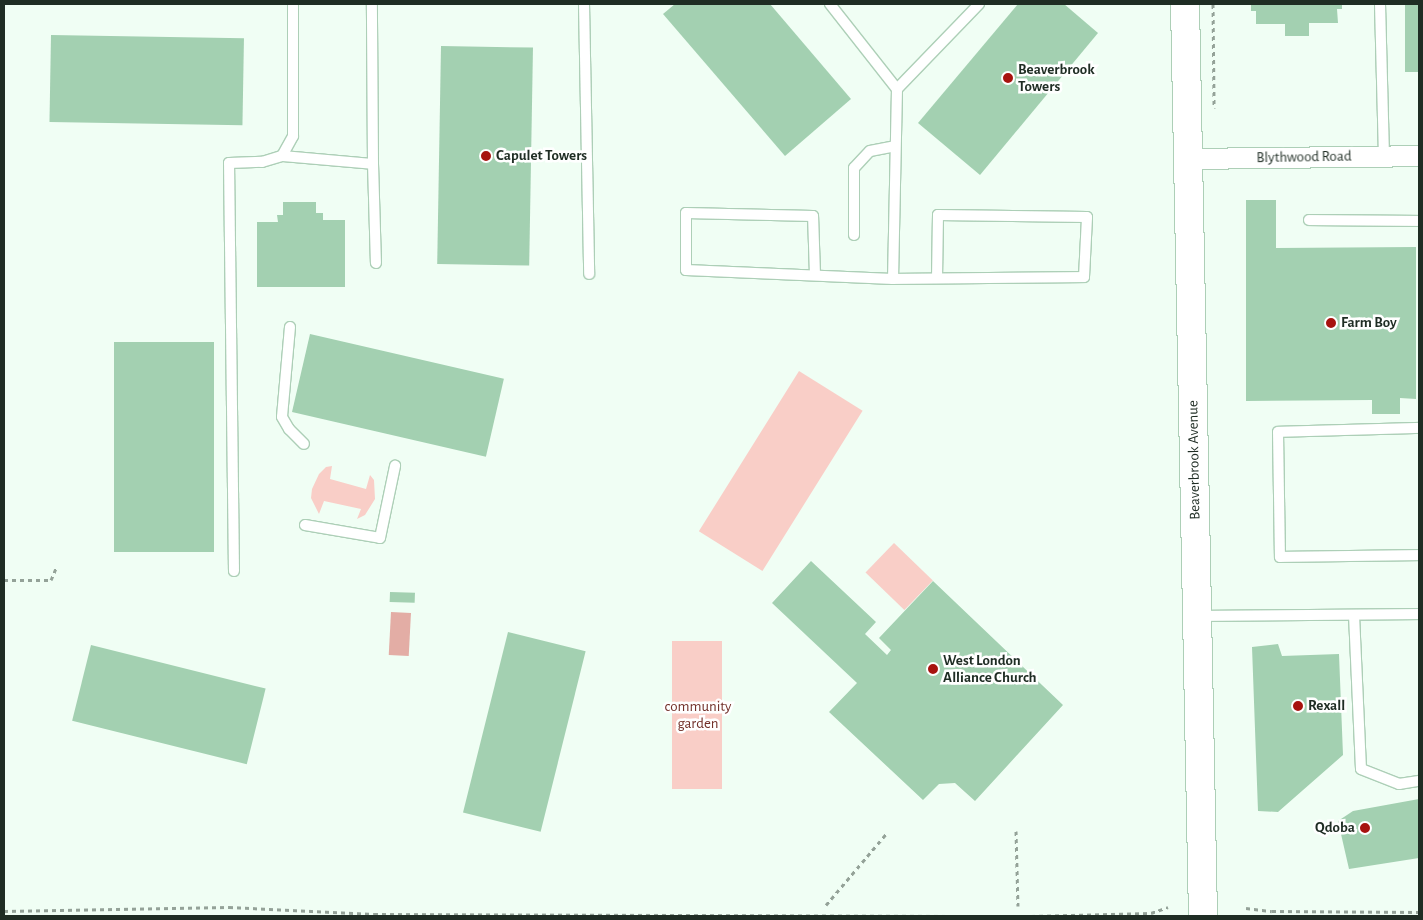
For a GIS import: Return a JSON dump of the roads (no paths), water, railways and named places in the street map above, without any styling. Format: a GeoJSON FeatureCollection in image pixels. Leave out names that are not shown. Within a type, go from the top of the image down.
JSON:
{"type":"FeatureCollection","features":[{"type":"Feature","properties":{"kind":"street","name":"Beaverbrook Avenue"},"geometry":{"type":"LineString","coordinates":[[1185,4],[1203,916]]}},
{"type":"Feature","properties":{"kind":"street","name":"Blythwood Road"},"geometry":{"type":"LineString","coordinates":[[1188,159],[1419,156]]}},
{"type":"Feature","properties":{"kind":"lane"},"geometry":{"type":"LineString","coordinates":[[282,156],[293,136],[292,4]]}},
{"type":"Feature","properties":{"kind":"lane"},"geometry":{"type":"LineString","coordinates":[[372,4],[376,263]]}},
{"type":"Feature","properties":{"kind":"lane"},"geometry":{"type":"LineString","coordinates":[[584,4],[589,274]]}},
{"type":"Feature","properties":{"kind":"lane"},"geometry":{"type":"LineString","coordinates":[[830,4],[897,89],[894,279]]}},
{"type":"Feature","properties":{"kind":"lane"},"geometry":{"type":"LineString","coordinates":[[897,89],[978,4]]}},
{"type":"Feature","properties":{"kind":"lane"},"geometry":{"type":"LineString","coordinates":[[1380,4],[1384,156]]}},
{"type":"Feature","properties":{"kind":"lane"},"geometry":{"type":"LineString","coordinates":[[854,235],[854,168],[870,151],[895,146]]}},
{"type":"Feature","properties":{"kind":"lane"},"geometry":{"type":"LineString","coordinates":[[234,571],[229,163],[262,162],[282,156],[373,164]]}},
{"type":"Feature","properties":{"kind":"lane"},"geometry":{"type":"LineString","coordinates":[[814,275],[813,216],[686,213],[686,270],[894,279],[1084,277],[1087,217],[938,215],[937,278]]}},
{"type":"Feature","properties":{"kind":"lane"},"geometry":{"type":"LineString","coordinates":[[1309,220],[1419,220]]}},
{"type":"Feature","properties":{"kind":"lane"},"geometry":{"type":"LineString","coordinates":[[290,327],[282,416],[289,429],[304,444]]}},
{"type":"Feature","properties":{"kind":"lane"},"geometry":{"type":"LineString","coordinates":[[1419,428],[1278,432],[1280,557],[1419,555]]}},
{"type":"Feature","properties":{"kind":"lane"},"geometry":{"type":"LineString","coordinates":[[305,524],[380,538],[395,466]]}},
{"type":"Feature","properties":{"kind":"lane"},"geometry":{"type":"LineString","coordinates":[[1198,616],[1419,614]]}},
{"type":"Feature","properties":{"kind":"lane"},"geometry":{"type":"LineString","coordinates":[[1354,615],[1362,769],[1399,784],[1419,781]]}},
{"type":"Feature","properties":{"kind":"place","name":"Beaverbrook Towers"},"geometry":{"type":"Point","coordinates":[1008,78]}},
{"type":"Feature","properties":{"kind":"place","name":"Capulet Towers"},"geometry":{"type":"Point","coordinates":[486,156]}},
{"type":"Feature","properties":{"kind":"place","name":"Farm Boy"},"geometry":{"type":"Point","coordinates":[1331,323]}},
{"type":"Feature","properties":{"kind":"place","name":"West London Alliance Church"},"geometry":{"type":"Point","coordinates":[933,669]}},
{"type":"Feature","properties":{"kind":"place","name":"Rexall"},"geometry":{"type":"Point","coordinates":[1298,706]}},
{"type":"Feature","properties":{"kind":"place","name":"Qdoba"},"geometry":{"type":"Point","coordinates":[1365,828]}},
{"type":"Feature","properties":{"kind":"park label","name":"community garden"},"geometry":{"type":"Point","coordinates":[698,714]}}]}
